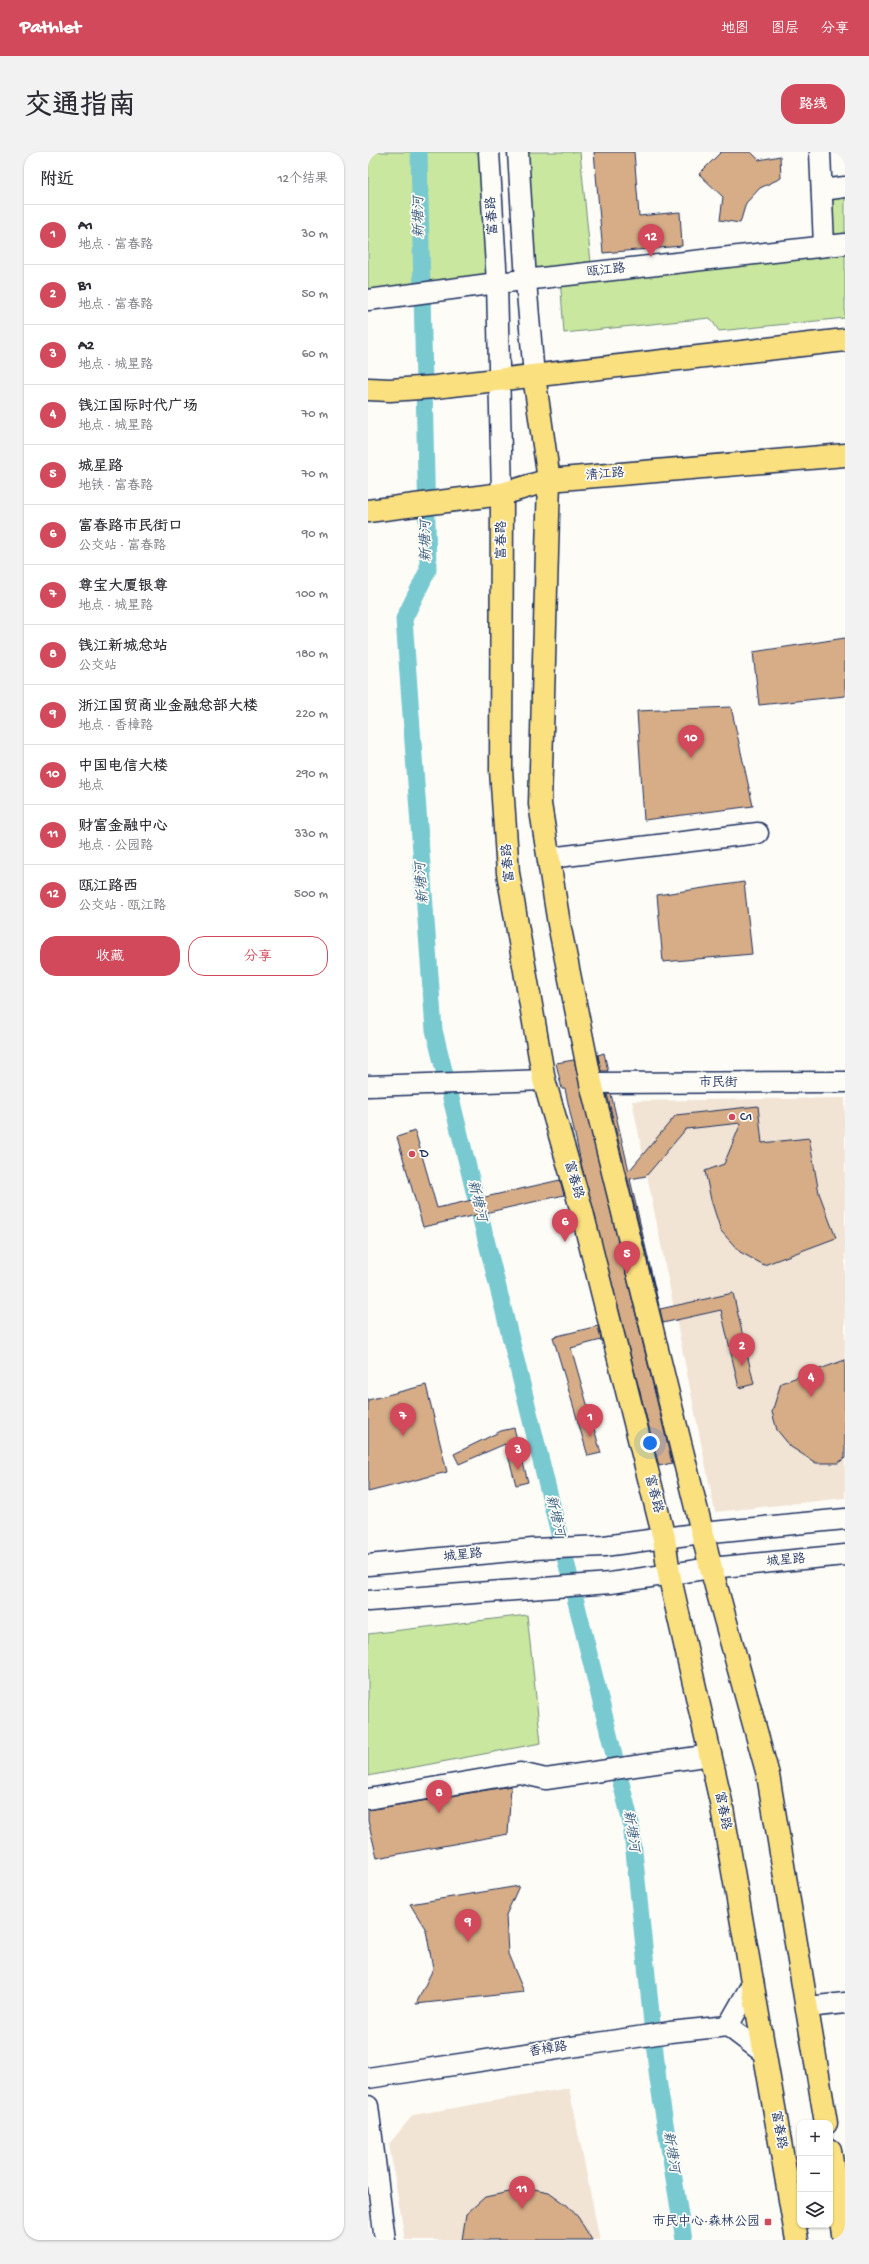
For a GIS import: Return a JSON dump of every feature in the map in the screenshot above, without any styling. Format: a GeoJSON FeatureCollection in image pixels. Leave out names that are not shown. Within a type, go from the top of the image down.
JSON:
{"type":"FeatureCollection","features":[{"type":"Feature","properties":{"kind":"main road"},"geometry":{"type":"LineString","coordinates":[[368,389],[390,390],[434,387],[845,340]]}},
{"type":"Feature","properties":{"kind":"main road"},"geometry":{"type":"LineString","coordinates":[[534,376],[549,480],[540,804],[559,924],[591,1083],[710,1568],[768,1775],[808,2007],[826,2120]]}},
{"type":"Feature","properties":{"kind":"main road","name":"清江路"},"geometry":{"type":"LineString","coordinates":[[368,511],[502,494],[549,480],[845,455]]}},
{"type":"Feature","properties":{"kind":"main road","name":"富春路"},"geometry":{"type":"LineString","coordinates":[[502,494],[501,770],[508,872],[544,1080],[581,1208],[664,1538],[669,1574],[721,1802],[797,2240]]}},
{"type":"Feature","properties":{"kind":"main road"},"geometry":{"type":"LineString","coordinates":[[831,2156],[844,2240]]}},
{"type":"Feature","properties":{"kind":"street","name":"富春路"},"geometry":{"type":"LineString","coordinates":[[488,152],[497,283],[502,494]]}},
{"type":"Feature","properties":{"kind":"street"},"geometry":{"type":"LineString","coordinates":[[518,152],[526,281],[534,376]]}},
{"type":"Feature","properties":{"kind":"street"},"geometry":{"type":"LineString","coordinates":[[820,152],[824,246]]}},
{"type":"Feature","properties":{"kind":"street"},"geometry":{"type":"LineString","coordinates":[[822,190],[845,187]]}},
{"type":"Feature","properties":{"kind":"street","name":"瓯江路"},"geometry":{"type":"LineString","coordinates":[[368,300],[497,283],[526,281],[845,244]]}},
{"type":"Feature","properties":{"kind":"street"},"geometry":{"type":"LineString","coordinates":[[549,858],[758,833]]}},
{"type":"Feature","properties":{"kind":"street"},"geometry":{"type":"LineString","coordinates":[[368,1086],[544,1080]]}},
{"type":"Feature","properties":{"kind":"street","name":"市民街"},"geometry":{"type":"LineString","coordinates":[[591,1083],[845,1082]]}},
{"type":"Feature","properties":{"kind":"street","name":"城星路"},"geometry":{"type":"LineString","coordinates":[[368,1565],[533,1549],[604,1546],[702,1533],[845,1519]]}},
{"type":"Feature","properties":{"kind":"street","name":"城星路"},"geometry":{"type":"LineString","coordinates":[[368,1601],[610,1583],[710,1568],[845,1555]]}},
{"type":"Feature","properties":{"kind":"street"},"geometry":{"type":"LineString","coordinates":[[368,1799],[520,1773],[546,1779],[711,1755]]}},
{"type":"Feature","properties":{"kind":"street"},"geometry":{"type":"LineString","coordinates":[[752,1982],[728,2026],[765,2054]]}},
{"type":"Feature","properties":{"kind":"street"},"geometry":{"type":"LineString","coordinates":[[808,2007],[845,2003]]}},
{"type":"Feature","properties":{"kind":"street","name":"香樟路"},"geometry":{"type":"LineString","coordinates":[[368,2078],[670,2032],[728,2026]]}},
{"type":"Feature","properties":{"kind":"street"},"geometry":{"type":"LineString","coordinates":[[368,2106],[385,2240]]}},
{"type":"Feature","properties":{"kind":"shaded area"},"geometry":{"type":"Polygon","coordinates":[[[845,1098],[845,1498],[715,1512],[632,1101],[845,1098]]]}},
{"type":"Feature","properties":{"kind":"shaded area"},"geometry":{"type":"Polygon","coordinates":[[[569,2088],[600,2240],[405,2240],[389,2144],[413,2115],[569,2088]]]}},
{"type":"Feature","properties":{"kind":"green space"},"geometry":{"type":"Polygon","coordinates":[[[368,152],[479,152],[488,277],[368,293],[368,152]]]}},
{"type":"Feature","properties":{"kind":"green space"},"geometry":{"type":"Polygon","coordinates":[[[518,152],[580,152],[592,273],[824,246],[822,190],[845,187],[845,318],[719,331],[710,318],[564,333],[560,277],[526,281],[518,152]]]}},
{"type":"Feature","properties":{"kind":"green space"},"geometry":{"type":"Polygon","coordinates":[[[527,1615],[541,1743],[368,1776],[368,1634],[527,1615]]]}},
{"type":"Feature","properties":{"kind":"building"},"geometry":{"type":"Polygon","coordinates":[[[594,152],[634,152],[639,216],[680,212],[682,246],[603,253],[594,152]]]}},
{"type":"Feature","properties":{"kind":"building"},"geometry":{"type":"Polygon","coordinates":[[[721,152],[751,152],[759,160],[780,156],[781,178],[760,188],[746,203],[740,223],[720,220],[723,197],[699,174],[721,152]]]}},
{"type":"Feature","properties":{"kind":"building"},"geometry":{"type":"Polygon","coordinates":[[[845,638],[845,696],[759,705],[753,652],[845,638]]]}},
{"type":"Feature","properties":{"kind":"building"},"geometry":{"type":"Polygon","coordinates":[[[731,707],[753,806],[644,820],[637,711],[731,707]]]}},
{"type":"Feature","properties":{"kind":"building"},"geometry":{"type":"Polygon","coordinates":[[[744,882],[752,954],[663,962],[657,895],[744,882]]]}},
{"type":"Feature","properties":{"kind":"building"},"geometry":{"type":"Polygon","coordinates":[[[604,1053],[608,1071],[601,1071],[598,1055],[604,1053]]]}},
{"type":"Feature","properties":{"kind":"building"},"geometry":{"type":"Polygon","coordinates":[[[574,1060],[672,1463],[659,1466],[582,1167],[565,1089],[562,1089],[556,1063],[574,1060]]]}},
{"type":"Feature","properties":{"kind":"building"},"geometry":{"type":"Polygon","coordinates":[[[607,1094],[611,1094],[629,1171],[676,1115],[758,1106],[762,1143],[809,1138],[819,1193],[836,1238],[764,1265],[740,1252],[721,1231],[711,1200],[705,1171],[724,1164],[741,1123],[686,1129],[646,1176],[630,1179],[659,1306],[607,1094]]]}},
{"type":"Feature","properties":{"kind":"building"},"geometry":{"type":"Polygon","coordinates":[[[415,1131],[437,1208],[560,1180],[564,1195],[423,1227],[397,1137],[415,1131]]]}},
{"type":"Feature","properties":{"kind":"building"},"geometry":{"type":"Polygon","coordinates":[[[733,1293],[754,1384],[739,1388],[721,1310],[663,1323],[660,1309],[733,1293]]]}},
{"type":"Feature","properties":{"kind":"building"},"geometry":{"type":"Polygon","coordinates":[[[598,1326],[601,1340],[571,1348],[601,1453],[588,1456],[553,1337],[598,1326]]]}},
{"type":"Feature","properties":{"kind":"building"},"geometry":{"type":"Polygon","coordinates":[[[845,1360],[845,1458],[838,1463],[816,1463],[791,1447],[777,1430],[772,1412],[781,1383],[845,1360]]]}},
{"type":"Feature","properties":{"kind":"building"},"geometry":{"type":"Polygon","coordinates":[[[426,1385],[447,1472],[368,1492],[368,1400],[426,1385]]]}},
{"type":"Feature","properties":{"kind":"building"},"geometry":{"type":"Polygon","coordinates":[[[514,1428],[528,1482],[516,1485],[505,1444],[459,1464],[454,1454],[501,1431],[514,1428]]]}},
{"type":"Feature","properties":{"kind":"building"},"geometry":{"type":"Polygon","coordinates":[[[511,1786],[508,1834],[377,1858],[368,1821],[368,1810],[511,1786]]]}},
{"type":"Feature","properties":{"kind":"building"},"geometry":{"type":"Polygon","coordinates":[[[519,1886],[506,1915],[508,1954],[524,1992],[416,2004],[433,1969],[426,1930],[410,1904],[519,1886]]]}},
{"type":"Feature","properties":{"kind":"building"},"geometry":{"type":"Polygon","coordinates":[[[529,2188],[549,2192],[567,2205],[578,2217],[592,2240],[462,2240],[466,2214],[485,2197],[529,2188]]]}},
{"type":"Feature","properties":{"kind":"waterway","name":"新塘河"},"geometry":{"type":"LineString","coordinates":[[419,152],[428,570],[404,619],[434,1030],[631,1823],[658,2080],[684,2240]]}},
{"type":"Feature","properties":{"kind":"place","name":"瓯江路西"},"geometry":{"type":"Point","coordinates":[651,257]}},
{"type":"Feature","properties":{"kind":"place","name":"中国电信大楼"},"geometry":{"type":"Point","coordinates":[691,758]}},
{"type":"Feature","properties":{"kind":"place","name":"C1"},"geometry":{"type":"Point","coordinates":[732,1117]}},
{"type":"Feature","properties":{"kind":"place","name":"D"},"geometry":{"type":"Point","coordinates":[412,1154]}},
{"type":"Feature","properties":{"kind":"place","name":"富春路市民街口"},"geometry":{"type":"Point","coordinates":[565,1242]}},
{"type":"Feature","properties":{"kind":"place","name":"城星路"},"geometry":{"type":"Point","coordinates":[627,1274]}},
{"type":"Feature","properties":{"kind":"place","name":"B1"},"geometry":{"type":"Point","coordinates":[742,1366]}},
{"type":"Feature","properties":{"kind":"place","name":"钱江国际时代广场"},"geometry":{"type":"Point","coordinates":[811,1397]}},
{"type":"Feature","properties":{"kind":"place","name":"尊宝大厦银尊"},"geometry":{"type":"Point","coordinates":[403,1436]}},
{"type":"Feature","properties":{"kind":"place","name":"A1"},"geometry":{"type":"Point","coordinates":[590,1437]}},
{"type":"Feature","properties":{"kind":"place","name":"A2"},"geometry":{"type":"Point","coordinates":[518,1470]}},
{"type":"Feature","properties":{"kind":"place","name":"钱江新城总站"},"geometry":{"type":"Point","coordinates":[439,1813]}},
{"type":"Feature","properties":{"kind":"place","name":"浙江国贸商业金融总部大楼"},"geometry":{"type":"Point","coordinates":[468,1942]}},
{"type":"Feature","properties":{"kind":"place","name":"财富金融中心"},"geometry":{"type":"Point","coordinates":[522,2209]}},
{"type":"Feature","properties":{"kind":"place","name":"市民中心·森林公园"},"geometry":{"type":"Point","coordinates":[768,2222]}}]}
